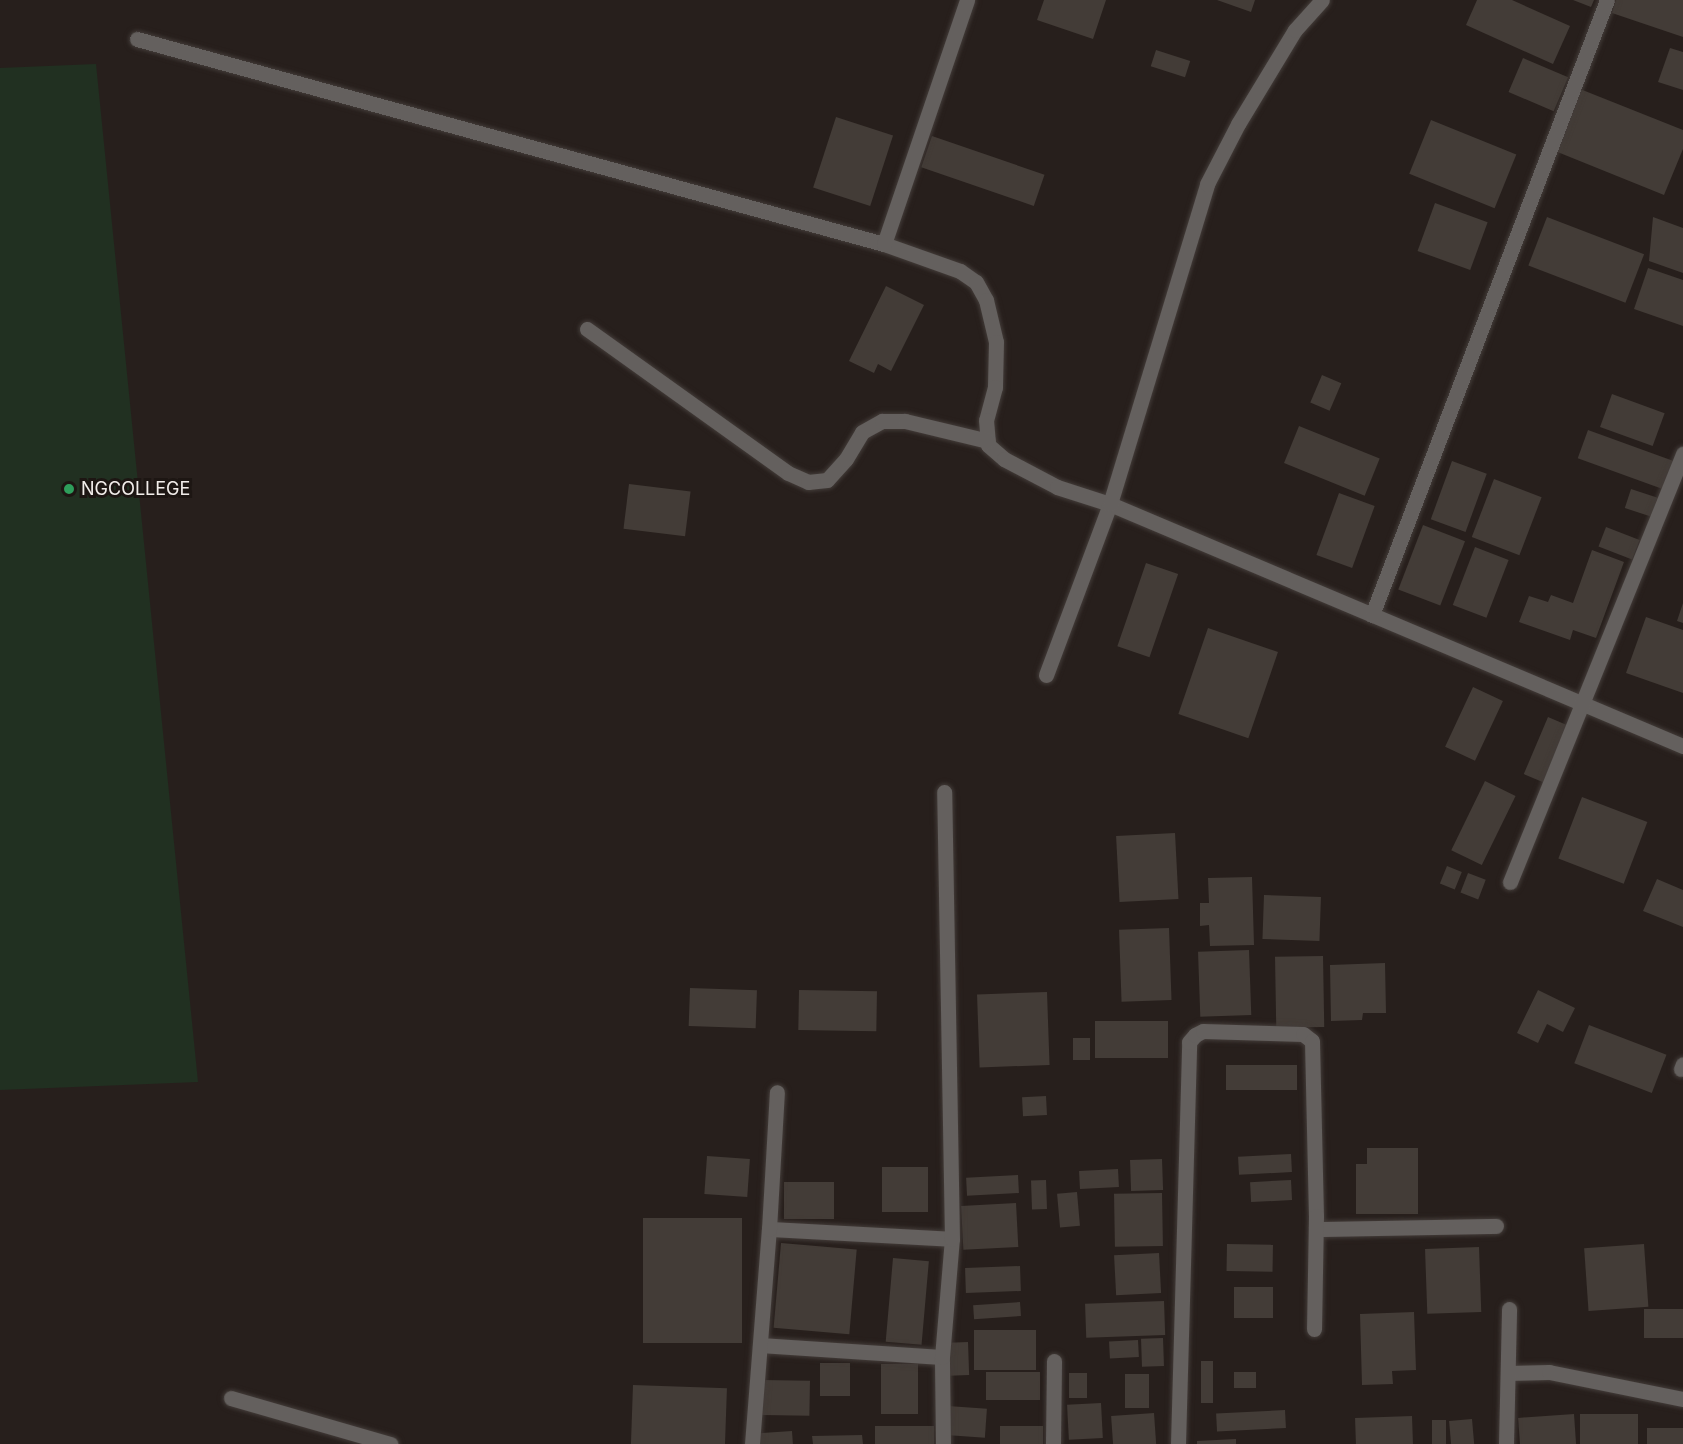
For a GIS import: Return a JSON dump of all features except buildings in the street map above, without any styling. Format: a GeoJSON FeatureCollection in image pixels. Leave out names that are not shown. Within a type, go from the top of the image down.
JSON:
{"type":"FeatureCollection","features":[{"type":"Feature","properties":{"kind":"street"},"geometry":{"type":"LineString","coordinates":[[884,244],[967,0]]}},
{"type":"Feature","properties":{"kind":"street"},"geometry":{"type":"LineString","coordinates":[[1046,675],[1110,504],[1207,184],[1238,124],[1295,30],[1322,0]]}},
{"type":"Feature","properties":{"kind":"street"},"geometry":{"type":"LineString","coordinates":[[1372,615],[1607,0]]}},
{"type":"Feature","properties":{"kind":"street"},"geometry":{"type":"LineString","coordinates":[[137,39],[884,244],[960,271],[976,282],[986,300],[996,342],[995,387],[986,420],[988,444],[1004,459],[1057,487],[1110,504],[1683,746]]}},
{"type":"Feature","properties":{"kind":"street"},"geometry":{"type":"LineString","coordinates":[[587,329],[788,473],[808,482],[827,480],[846,459],[862,432],[882,422],[904,421],[988,441]]}},
{"type":"Feature","properties":{"kind":"street"},"geometry":{"type":"LineString","coordinates":[[1510,882],[1683,454]]}},
{"type":"Feature","properties":{"kind":"street"},"geometry":{"type":"LineString","coordinates":[[943,1444],[942,1357],[952,1239],[944,792]]}},
{"type":"Feature","properties":{"kind":"street"},"geometry":{"type":"LineString","coordinates":[[1178,1444],[1190,1042],[1195,1035],[1203,1031],[1303,1034],[1312,1041],[1316,1229],[1314,1329]]}},
{"type":"Feature","properties":{"kind":"street"},"geometry":{"type":"LineString","coordinates":[[752,1444],[770,1229],[777,1092]]}},
{"type":"Feature","properties":{"kind":"street"},"geometry":{"type":"LineString","coordinates":[[1316,1229],[1496,1226]]}},
{"type":"Feature","properties":{"kind":"street"},"geometry":{"type":"LineString","coordinates":[[770,1229],[952,1239]]}},
{"type":"Feature","properties":{"kind":"street"},"geometry":{"type":"LineString","coordinates":[[1506,1444],[1509,1309]]}},
{"type":"Feature","properties":{"kind":"street"},"geometry":{"type":"LineString","coordinates":[[760,1345],[942,1357]]}},
{"type":"Feature","properties":{"kind":"street"},"geometry":{"type":"LineString","coordinates":[[1053,1444],[1054,1360]]}},
{"type":"Feature","properties":{"kind":"street"},"geometry":{"type":"LineString","coordinates":[[1508,1373],[1549,1372],[1683,1399]]}},
{"type":"Feature","properties":{"kind":"street"},"geometry":{"type":"LineString","coordinates":[[231,1398],[390,1444]]}},
{"type":"Feature","properties":{"kind":"green space","name":"NGCOLLEGE"},"geometry":{"type":"Polygon","coordinates":[[[96,64],[198,1082],[0,1090],[0,68],[96,64]]]}},
{"type":"Feature","properties":{"kind":"place","name":"NGCOLLEGE"},"geometry":{"type":"Point","coordinates":[69,489]}}]}
